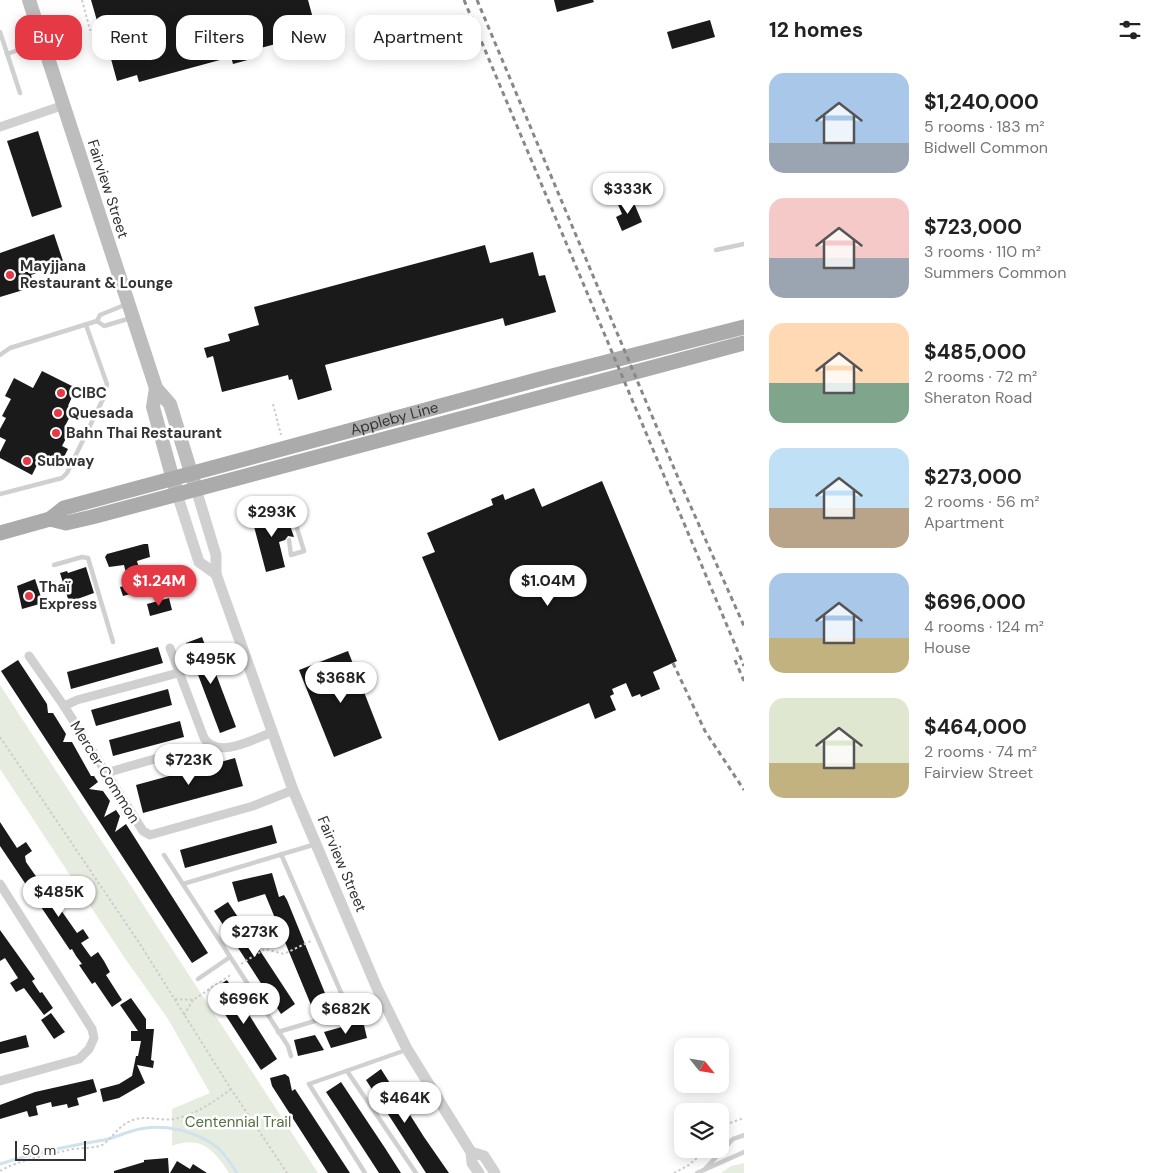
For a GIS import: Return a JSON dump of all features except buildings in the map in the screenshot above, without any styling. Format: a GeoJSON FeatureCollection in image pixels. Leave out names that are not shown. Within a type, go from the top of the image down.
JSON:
{"type":"FeatureCollection","features":[{"type":"Feature","properties":{"kind":"main road","name":"Fairview Street"},"geometry":{"type":"LineString","coordinates":[[29,0],[34,15]]}},
{"type":"Feature","properties":{"kind":"main road","name":"Fairview Street"},"geometry":{"type":"LineString","coordinates":[[49,60],[156,388],[170,404],[196,489]]}},
{"type":"Feature","properties":{"kind":"main road","name":"Appleby Line"},"geometry":{"type":"LineString","coordinates":[[0,533],[50,519],[64,508],[172,477],[744,327]]}},
{"type":"Feature","properties":{"kind":"main road","name":"Appleby Line"},"geometry":{"type":"LineString","coordinates":[[50,519],[66,523],[744,343]]}},
{"type":"Feature","properties":{"kind":"main road","name":"Fairview Street"},"geometry":{"type":"LineString","coordinates":[[156,388],[153,407],[176,494]]}},
{"type":"Feature","properties":{"kind":"street"},"geometry":{"type":"LineString","coordinates":[[0,127],[64,105]]}},
{"type":"Feature","properties":{"kind":"street","name":"Fairview Street"},"geometry":{"type":"LineString","coordinates":[[196,489],[216,555],[216,574],[293,790],[384,1001],[408,1049],[471,1152],[472,1162],[479,1173]]}},
{"type":"Feature","properties":{"kind":"street","name":"Fairview Street"},"geometry":{"type":"LineString","coordinates":[[176,494],[199,562],[216,574]]}},
{"type":"Feature","properties":{"kind":"street"},"geometry":{"type":"LineString","coordinates":[[170,648],[204,738],[210,746],[223,749],[273,732]]}},
{"type":"Feature","properties":{"kind":"street","name":"Mercer Common"},"geometry":{"type":"LineString","coordinates":[[29,656],[64,706],[143,831],[150,835],[253,806],[293,790]]}},
{"type":"Feature","properties":{"kind":"street"},"geometry":{"type":"LineString","coordinates":[[64,706],[77,700],[178,672]]}},
{"type":"Feature","properties":{"kind":"street"},"geometry":{"type":"LineString","coordinates":[[106,773],[189,749]]}},
{"type":"Feature","properties":{"kind":"street"},"geometry":{"type":"LineString","coordinates":[[0,884],[92,1029],[94,1038],[89,1049],[80,1059],[0,1081]]}},
{"type":"Feature","properties":{"kind":"street","name":"Fairview Street"},"geometry":{"type":"LineString","coordinates":[[471,1152],[484,1156],[495,1173]]}},
{"type":"Feature","properties":{"kind":"lane"},"geometry":{"type":"LineString","coordinates":[[0,32],[20,93]]}},
{"type":"Feature","properties":{"kind":"lane"},"geometry":{"type":"LineString","coordinates":[[7,54],[15,51]]}},
{"type":"Feature","properties":{"kind":"lane"},"geometry":{"type":"LineString","coordinates":[[716,250],[744,244]]}},
{"type":"Feature","properties":{"kind":"lane"},"geometry":{"type":"LineString","coordinates":[[98,321],[100,315],[130,311]]}},
{"type":"Feature","properties":{"kind":"lane"},"geometry":{"type":"LineString","coordinates":[[98,321],[104,326],[130,311]]}},
{"type":"Feature","properties":{"kind":"lane"},"geometry":{"type":"LineString","coordinates":[[0,355],[10,348],[98,321]]}},
{"type":"Feature","properties":{"kind":"lane"},"geometry":{"type":"LineString","coordinates":[[0,494],[62,478],[67,473],[103,399],[107,384],[86,325]]}},
{"type":"Feature","properties":{"kind":"lane"},"geometry":{"type":"LineString","coordinates":[[278,506],[289,502],[304,551],[291,555],[289,540]]}},
{"type":"Feature","properties":{"kind":"lane"},"geometry":{"type":"LineString","coordinates":[[54,565],[82,557],[88,558],[113,642]]}},
{"type":"Feature","properties":{"kind":"lane"},"geometry":{"type":"LineString","coordinates":[[183,884],[316,844]]}},
{"type":"Feature","properties":{"kind":"lane"},"geometry":{"type":"LineString","coordinates":[[280,854],[349,1011]]}},
{"type":"Feature","properties":{"kind":"lane"},"geometry":{"type":"LineString","coordinates":[[164,855],[288,1046],[291,1056]]}},
{"type":"Feature","properties":{"kind":"lane"},"geometry":{"type":"LineString","coordinates":[[198,979],[230,957]]}},
{"type":"Feature","properties":{"kind":"lane"},"geometry":{"type":"LineString","coordinates":[[278,1032],[384,1001]]}},
{"type":"Feature","properties":{"kind":"lane"},"geometry":{"type":"LineString","coordinates":[[365,1173],[308,1084],[408,1049]]}},
{"type":"Feature","properties":{"kind":"lane"},"geometry":{"type":"LineString","coordinates":[[347,1071],[416,1173]]}},
{"type":"Feature","properties":{"kind":"lane"},"geometry":{"type":"LineString","coordinates":[[705,1169],[733,1139],[744,1135]]}},
{"type":"Feature","properties":{"kind":"lane"},"geometry":{"type":"LineString","coordinates":[[697,1173],[744,1152]]}},
{"type":"Feature","properties":{"kind":"path"},"geometry":{"type":"LineString","coordinates":[[82,0],[90,30],[92,30]]}},
{"type":"Feature","properties":{"kind":"path"},"geometry":{"type":"LineString","coordinates":[[273,404],[281,435]]}},
{"type":"Feature","properties":{"kind":"path"},"geometry":{"type":"LineString","coordinates":[[0,737],[140,944],[231,1089],[287,1173]]}},
{"type":"Feature","properties":{"kind":"path"},"geometry":{"type":"LineString","coordinates":[[184,1015],[193,1000],[261,950],[265,949],[284,954],[317,938]]}},
{"type":"Feature","properties":{"kind":"path"},"geometry":{"type":"LineString","coordinates":[[174,999],[193,1000]]}},
{"type":"Feature","properties":{"kind":"path"},"geometry":{"type":"LineString","coordinates":[[0,1170],[65,1151],[104,1144],[121,1125],[136,1119],[153,1117],[172,1119],[192,1113],[218,1099],[231,1089]]}},
{"type":"Feature","properties":{"kind":"path"},"geometry":{"type":"LineString","coordinates":[[729,1124],[744,1118]]}},
{"type":"Feature","properties":{"kind":"path"},"geometry":{"type":"LineString","coordinates":[[674,1173],[696,1158]]}},
{"type":"Feature","properties":{"kind":"green space","name":"Centennial Trail"},"geometry":{"type":"Polygon","coordinates":[[[0,685],[318,1173],[229,1173],[212,1151],[206,1147],[191,1142],[172,1146],[172,1109],[210,1093],[168,1019],[124,957],[0,769],[0,685]]]}},
{"type":"Feature","properties":{"kind":"green space"},"geometry":{"type":"Polygon","coordinates":[[[744,1163],[744,1173],[721,1173],[731,1166],[744,1163]]]}},
{"type":"Feature","properties":{"kind":"waterway"},"geometry":{"type":"LineString","coordinates":[[0,1164],[26,1156],[108,1139],[143,1128],[154,1127],[178,1130],[210,1142],[222,1152],[237,1173]]}},
{"type":"Feature","properties":{"kind":"railway"},"geometry":{"type":"LineString","coordinates":[[464,0],[744,666]]}},
{"type":"Feature","properties":{"kind":"railway"},"geometry":{"type":"LineString","coordinates":[[477,0],[679,480],[744,626]]}},
{"type":"Feature","properties":{"kind":"railway"},"geometry":{"type":"LineString","coordinates":[[735,660],[744,681]]}},
{"type":"Feature","properties":{"kind":"railway"},"geometry":{"type":"LineString","coordinates":[[673,663],[705,731],[744,790]]}},
{"type":"Feature","properties":{"kind":"place","name":"Mayjjana Restaurant & Lounge"},"geometry":{"type":"Point","coordinates":[10,275]}},
{"type":"Feature","properties":{"kind":"place","name":"CIBC"},"geometry":{"type":"Point","coordinates":[61,393]}},
{"type":"Feature","properties":{"kind":"place","name":"Quesada"},"geometry":{"type":"Point","coordinates":[58,413]}},
{"type":"Feature","properties":{"kind":"place","name":"Bahn Thai Restaurant"},"geometry":{"type":"Point","coordinates":[56,433]}},
{"type":"Feature","properties":{"kind":"place","name":"Subway"},"geometry":{"type":"Point","coordinates":[27,461]}},
{"type":"Feature","properties":{"kind":"place","name":"Thaï Express"},"geometry":{"type":"Point","coordinates":[29,596]}}]}
